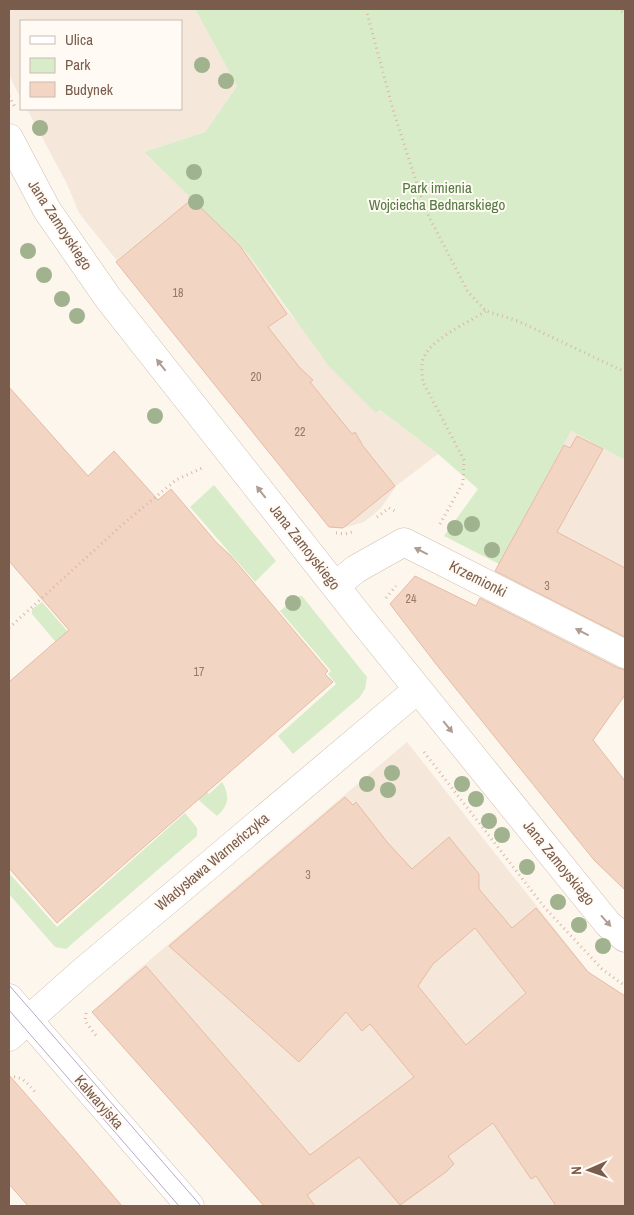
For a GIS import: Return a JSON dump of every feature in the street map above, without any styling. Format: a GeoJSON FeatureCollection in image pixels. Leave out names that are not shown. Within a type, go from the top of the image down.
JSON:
{"type":"FeatureCollection","features":[{"type":"Feature","properties":{"kind":"street","name":"Jana Zamoyskiego"},"geometry":{"type":"LineString","coordinates":[[9,138],[47,210],[108,298],[418,689],[608,924],[625,938]]}},
{"type":"Feature","properties":{"kind":"street","name":"Krzemionki"},"geometry":{"type":"LineString","coordinates":[[335,586],[356,569],[404,542],[625,654]]}},
{"type":"Feature","properties":{"kind":"street","name":"Władysława Warneńczyka"},"geometry":{"type":"LineString","coordinates":[[18,1028],[418,689]]}},
{"type":"Feature","properties":{"kind":"street","name":"Kalwaryjska"},"geometry":{"type":"LineString","coordinates":[[9,998],[18,1028],[190,1206]]}},
{"type":"Feature","properties":{"kind":"path"},"geometry":{"type":"LineString","coordinates":[[366,9],[394,113],[425,209],[468,292],[486,311],[518,321],[625,372]]}},
{"type":"Feature","properties":{"kind":"path"},"geometry":{"type":"LineString","coordinates":[[617,9],[625,13]]}},
{"type":"Feature","properties":{"kind":"path"},"geometry":{"type":"LineString","coordinates":[[436,532],[463,483],[464,460],[423,382],[421,372],[424,356],[438,342],[486,311]]}},
{"type":"Feature","properties":{"kind":"path"},"geometry":{"type":"LineString","coordinates":[[9,628],[115,531],[176,480],[210,465]]}},
{"type":"Feature","properties":{"kind":"path"},"geometry":{"type":"LineString","coordinates":[[382,603],[397,584]]}},
{"type":"Feature","properties":{"kind":"path"},"geometry":{"type":"LineString","coordinates":[[418,744],[545,908],[602,969],[625,986]]}},
{"type":"Feature","properties":{"kind":"path"},"geometry":{"type":"LineString","coordinates":[[87,1011],[85,1021],[98,1038]]}},
{"type":"Feature","properties":{"kind":"path"},"geometry":{"type":"LineString","coordinates":[[9,1076],[18,1076],[36,1093]]}},
{"type":"Feature","properties":{"kind":"shaded area"},"geometry":{"type":"Polygon","coordinates":[[[9,9],[195,9],[237,86],[205,132],[144,152],[248,254],[290,314],[377,413],[380,410],[438,454],[396,486],[381,508],[364,522],[343,528],[329,527],[79,213],[67,184],[28,110],[182,110],[182,20],[20,20],[20,97],[9,75],[9,9]]]}},
{"type":"Feature","properties":{"kind":"shaded area"},"geometry":{"type":"Polygon","coordinates":[[[571,431],[625,460],[625,631],[499,564],[571,431]]]}},
{"type":"Feature","properties":{"kind":"shaded area"},"geometry":{"type":"Polygon","coordinates":[[[407,742],[592,976],[625,998],[625,1206],[264,1206],[93,1013],[124,982],[407,742]]]}},
{"type":"Feature","properties":{"kind":"green space","name":"Park imienia Wojciecha Bednarskiego"},"geometry":{"type":"Polygon","coordinates":[[[195,9],[625,9],[625,460],[571,431],[499,564],[444,536],[478,489],[438,454],[380,410],[376,413],[328,365],[248,254],[144,152],[205,132],[237,86],[195,9]]]}},
{"type":"Feature","properties":{"kind":"green space"},"geometry":{"type":"Polygon","coordinates":[[[214,485],[276,561],[255,582],[190,507],[214,485]]]}},
{"type":"Feature","properties":{"kind":"green space"},"geometry":{"type":"Polygon","coordinates":[[[302,596],[367,677],[365,689],[360,697],[293,754],[278,736],[336,684],[328,674],[331,671],[280,611],[297,597],[302,596]]]}},
{"type":"Feature","properties":{"kind":"green space"},"geometry":{"type":"Polygon","coordinates":[[[42,602],[209,794],[222,782],[227,800],[224,808],[217,816],[167,770],[144,745],[32,614],[32,609],[42,602]]]}},
{"type":"Feature","properties":{"kind":"green space"},"geometry":{"type":"Polygon","coordinates":[[[185,813],[197,828],[197,836],[66,949],[55,947],[9,894],[9,873],[57,927],[185,813]]]}},
{"type":"Feature","properties":{"kind":"building"},"geometry":{"type":"Polygon","coordinates":[[[192,199],[240,246],[287,314],[268,327],[300,368],[313,380],[310,382],[352,434],[355,432],[363,446],[395,486],[343,528],[329,527],[116,262],[192,199]]]}},
{"type":"Feature","properties":{"kind":"building"},"geometry":{"type":"Polygon","coordinates":[[[9,387],[88,476],[114,451],[158,500],[171,489],[216,542],[231,556],[328,671],[325,674],[333,682],[57,923],[9,868],[9,682],[69,630],[9,561],[9,387]]]}},
{"type":"Feature","properties":{"kind":"building"},"geometry":{"type":"Polygon","coordinates":[[[577,436],[603,449],[557,532],[625,568],[625,637],[495,571],[564,445],[570,448],[577,436]]]}},
{"type":"Feature","properties":{"kind":"building"},"geometry":{"type":"Polygon","coordinates":[[[415,576],[476,606],[480,598],[625,670],[625,695],[593,740],[625,781],[625,890],[594,860],[390,604],[415,576]]]}},
{"type":"Feature","properties":{"kind":"building"},"geometry":{"type":"Polygon","coordinates":[[[345,797],[353,805],[356,802],[387,842],[412,869],[449,837],[479,874],[479,889],[512,928],[536,908],[588,972],[625,996],[625,1206],[556,1206],[536,1176],[531,1179],[493,1123],[448,1156],[454,1164],[446,1172],[400,1205],[359,1157],[307,1195],[315,1206],[264,1206],[92,1012],[146,966],[310,1155],[414,1077],[370,1024],[362,1031],[346,1012],[299,1062],[169,946],[345,797]],[[475,928],[433,964],[418,986],[466,1045],[526,993],[475,928]]]}},
{"type":"Feature","properties":{"kind":"building"},"geometry":{"type":"Polygon","coordinates":[[[9,1075],[122,1206],[28,1206],[9,1184],[9,1075]]]}},
{"type":"Feature","properties":{"kind":"tram line"},"geometry":{"type":"LineString","coordinates":[[9,985],[201,1206]]}},
{"type":"Feature","properties":{"kind":"tram line"},"geometry":{"type":"LineString","coordinates":[[9,1010],[179,1206]]}}]}
